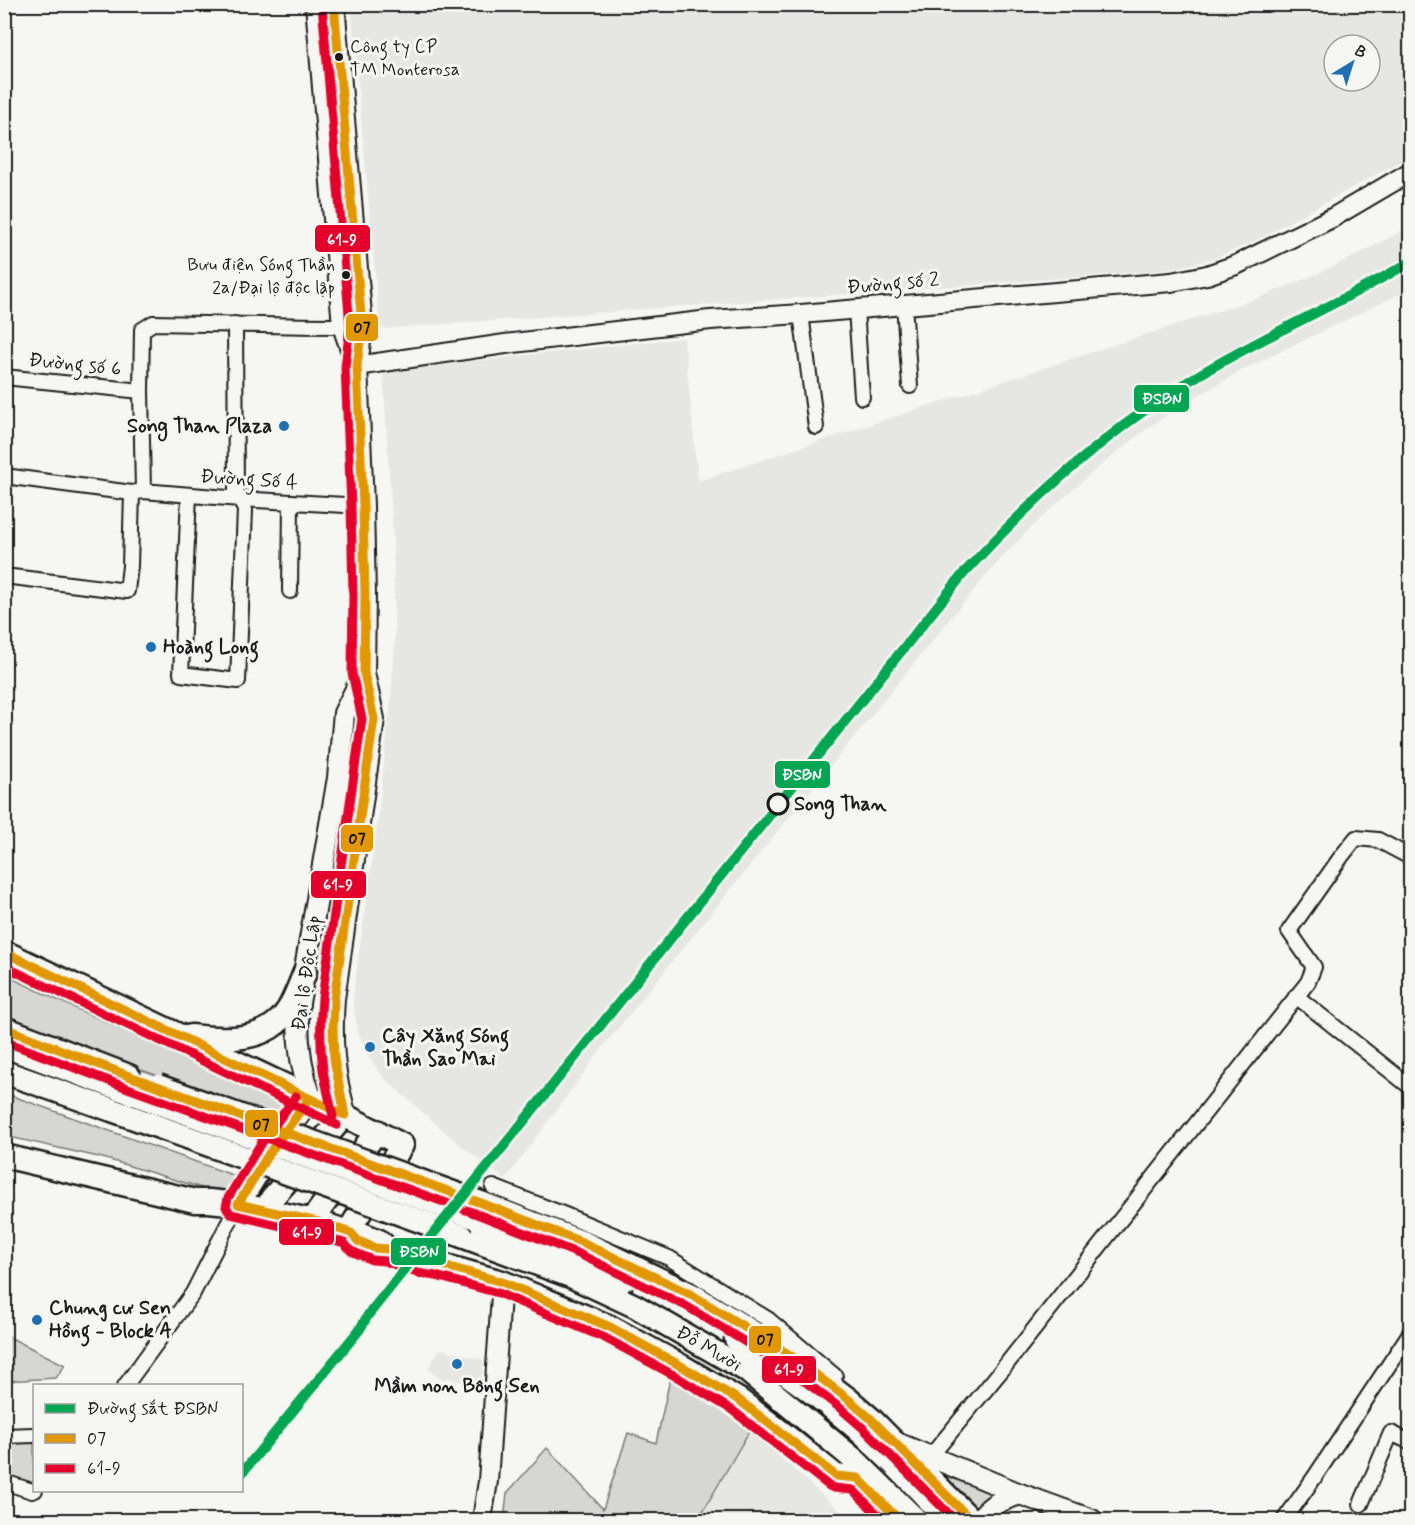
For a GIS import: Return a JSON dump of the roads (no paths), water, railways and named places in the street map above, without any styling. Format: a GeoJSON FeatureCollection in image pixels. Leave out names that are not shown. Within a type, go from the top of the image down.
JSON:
{"type":"FeatureCollection","features":[{"type":"Feature","properties":{"kind":"highway"},"geometry":{"type":"LineString","coordinates":[[4,952],[310,1098],[402,1145],[350,1233]]}},
{"type":"Feature","properties":{"kind":"highway"},"geometry":{"type":"LineString","coordinates":[[176,1034],[212,1038],[250,1036],[264,1031],[287,1011],[305,972]]}},
{"type":"Feature","properties":{"kind":"highway"},"geometry":{"type":"LineString","coordinates":[[4,1028],[125,1083]]}},
{"type":"Feature","properties":{"kind":"highway"},"geometry":{"type":"LineString","coordinates":[[4,1046],[125,1083],[483,1203]]}},
{"type":"Feature","properties":{"kind":"highway"},"geometry":{"type":"LineString","coordinates":[[4,1072],[109,1117]]}},
{"type":"Feature","properties":{"kind":"highway"},"geometry":{"type":"LineString","coordinates":[[4,1085],[109,1117],[458,1243]]}},
{"type":"Feature","properties":{"kind":"highway"},"geometry":{"type":"LineString","coordinates":[[238,1204],[268,1155],[310,1098]]}},
{"type":"Feature","properties":{"kind":"highway"},"geometry":{"type":"LineString","coordinates":[[266,1210],[272,1198],[345,1115]]}},
{"type":"Feature","properties":{"kind":"highway"},"geometry":{"type":"LineString","coordinates":[[312,1220],[377,1131]]}},
{"type":"Feature","properties":{"kind":"highway"},"geometry":{"type":"LineString","coordinates":[[4,1146],[198,1194],[209,1201]]}},
{"type":"Feature","properties":{"kind":"highway","name":"Đỗ Mười"},"geometry":{"type":"LineString","coordinates":[[4,1156],[161,1194],[195,1201],[238,1204],[312,1220],[350,1233],[362,1234],[379,1241],[388,1249],[420,1261],[439,1264],[502,1282],[631,1338],[738,1400],[836,1476],[858,1478]]}},
{"type":"Feature","properties":{"kind":"highway","name":"Đỗ Mười"},"geometry":{"type":"LineString","coordinates":[[483,1203],[610,1272],[700,1315],[807,1388],[857,1429],[923,1493],[948,1521]]}},
{"type":"Feature","properties":{"kind":"highway","name":"Đỗ Mười"},"geometry":{"type":"LineString","coordinates":[[483,1203],[584,1243],[692,1295],[790,1355],[871,1419],[971,1521]]}},
{"type":"Feature","properties":{"kind":"highway","name":"Đỗ Mười"},"geometry":{"type":"LineString","coordinates":[[458,1243],[585,1299],[663,1338],[772,1407],[858,1478]]}},
{"type":"Feature","properties":{"kind":"highway","name":"Đỗ Mười"},"geometry":{"type":"LineString","coordinates":[[458,1243],[573,1277],[635,1306],[746,1370],[857,1462],[916,1521]]}},
{"type":"Feature","properties":{"kind":"highway"},"geometry":{"type":"LineString","coordinates":[[858,1478],[899,1521]]}},
{"type":"Feature","properties":{"kind":"main road"},"geometry":{"type":"LineString","coordinates":[[316,4],[344,326],[357,366]]}},
{"type":"Feature","properties":{"kind":"main road"},"geometry":{"type":"LineString","coordinates":[[334,4],[362,326],[357,366]]}},
{"type":"Feature","properties":{"kind":"main road","name":"Đại lộ Độc Lập"},"geometry":{"type":"LineString","coordinates":[[345,1115],[334,1056],[333,1016],[375,719],[364,673],[363,506],[357,366]]}},
{"type":"Feature","properties":{"kind":"main road","name":"Đại lộ Độc Lập"},"geometry":{"type":"LineString","coordinates":[[310,1098],[297,1035],[298,1003],[338,778],[344,713],[364,673]]}},
{"type":"Feature","properties":{"kind":"main road"},"geometry":{"type":"LineString","coordinates":[[857,1429],[1092,1521]]}},
{"type":"Feature","properties":{"kind":"main road"},"geometry":{"type":"LineString","coordinates":[[979,1521],[987,1509],[1020,1494]]}},
{"type":"Feature","properties":{"kind":"street","name":"Đường số 2"},"geometry":{"type":"LineString","coordinates":[[357,366],[505,344],[710,320],[1152,285],[1207,275],[1236,266],[1332,218],[1410,172]]}},
{"type":"Feature","properties":{"kind":"street"},"geometry":{"type":"LineString","coordinates":[[904,305],[910,386]]}},
{"type":"Feature","properties":{"kind":"street"},"geometry":{"type":"LineString","coordinates":[[856,309],[862,397]]}},
{"type":"Feature","properties":{"kind":"street"},"geometry":{"type":"LineString","coordinates":[[801,314],[816,427]]}},
{"type":"Feature","properties":{"kind":"street"},"geometry":{"type":"LineString","coordinates":[[4,576],[127,591],[137,493],[142,330],[153,323],[344,326]]}},
{"type":"Feature","properties":{"kind":"street"},"geometry":{"type":"LineString","coordinates":[[189,495],[181,674],[238,681],[245,510],[236,491],[235,324]]}},
{"type":"Feature","properties":{"kind":"street","name":"Đường số 6"},"geometry":{"type":"LineString","coordinates":[[4,377],[141,391]]}},
{"type":"Feature","properties":{"kind":"street","name":"Đường Số 4"},"geometry":{"type":"LineString","coordinates":[[4,476],[137,493],[363,506]]}},
{"type":"Feature","properties":{"kind":"street"},"geometry":{"type":"LineString","coordinates":[[290,591],[291,502]]}},
{"type":"Feature","properties":{"kind":"street"},"geometry":{"type":"LineString","coordinates":[[930,1457],[1005,1366],[1308,982],[1314,967],[1289,931],[1341,856],[1356,838],[1378,840],[1410,857]]}},
{"type":"Feature","properties":{"kind":"street"},"geometry":{"type":"LineString","coordinates":[[1296,996],[1408,1085]]}},
{"type":"Feature","properties":{"kind":"street"},"geometry":{"type":"LineString","coordinates":[[126,1384],[193,1293],[238,1204]]}},
{"type":"Feature","properties":{"kind":"street"},"geometry":{"type":"LineString","coordinates":[[482,1521],[488,1481],[502,1282]]}},
{"type":"Feature","properties":{"kind":"street"},"geometry":{"type":"LineString","coordinates":[[1284,1521],[1410,1333]]}},
{"type":"Feature","properties":{"kind":"street"},"geometry":{"type":"LineString","coordinates":[[1361,1504],[1391,1433],[1410,1442]]}},
{"type":"Feature","properties":{"kind":"street"},"geometry":{"type":"LineString","coordinates":[[4,1436],[33,1435]]}},
{"type":"Feature","properties":{"kind":"street"},"geometry":{"type":"LineString","coordinates":[[4,1482],[33,1491]]}},
{"type":"Feature","properties":{"kind":"rail line","name":"ĐSBN"},"geometry":{"type":"LineString","coordinates":[[243,1472],[360,1329],[368,1315],[964,573],[989,546],[1070,469],[1098,445],[1158,401],[1216,365],[1410,262]]}},
{"type":"Feature","properties":{"kind":"place","name":"Công ty CP TM Monterosa"},"geometry":{"type":"Point","coordinates":[339,57]}},
{"type":"Feature","properties":{"kind":"place","name":"Bưu điện Sóng Thần 2a/Đại lộ độc lập"},"geometry":{"type":"Point","coordinates":[346,275]}},
{"type":"Feature","properties":{"kind":"place","name":"Song Than Plaza"},"geometry":{"type":"Point","coordinates":[284,426]}},
{"type":"Feature","properties":{"kind":"place","name":"Hoàng Long"},"geometry":{"type":"Point","coordinates":[151,647]}},
{"type":"Feature","properties":{"kind":"place","name":"Song Than"},"geometry":{"type":"Point","coordinates":[778,804]}},
{"type":"Feature","properties":{"kind":"place","name":"Cây Xăng Sóng Thần Sao Mai"},"geometry":{"type":"Point","coordinates":[370,1047]}},
{"type":"Feature","properties":{"kind":"place","name":"Chung cư Sen Hồng - Block A"},"geometry":{"type":"Point","coordinates":[37,1320]}},
{"type":"Feature","properties":{"kind":"place","name":"Mầm non Bông Sen"},"geometry":{"type":"Point","coordinates":[457,1364]}}]}
